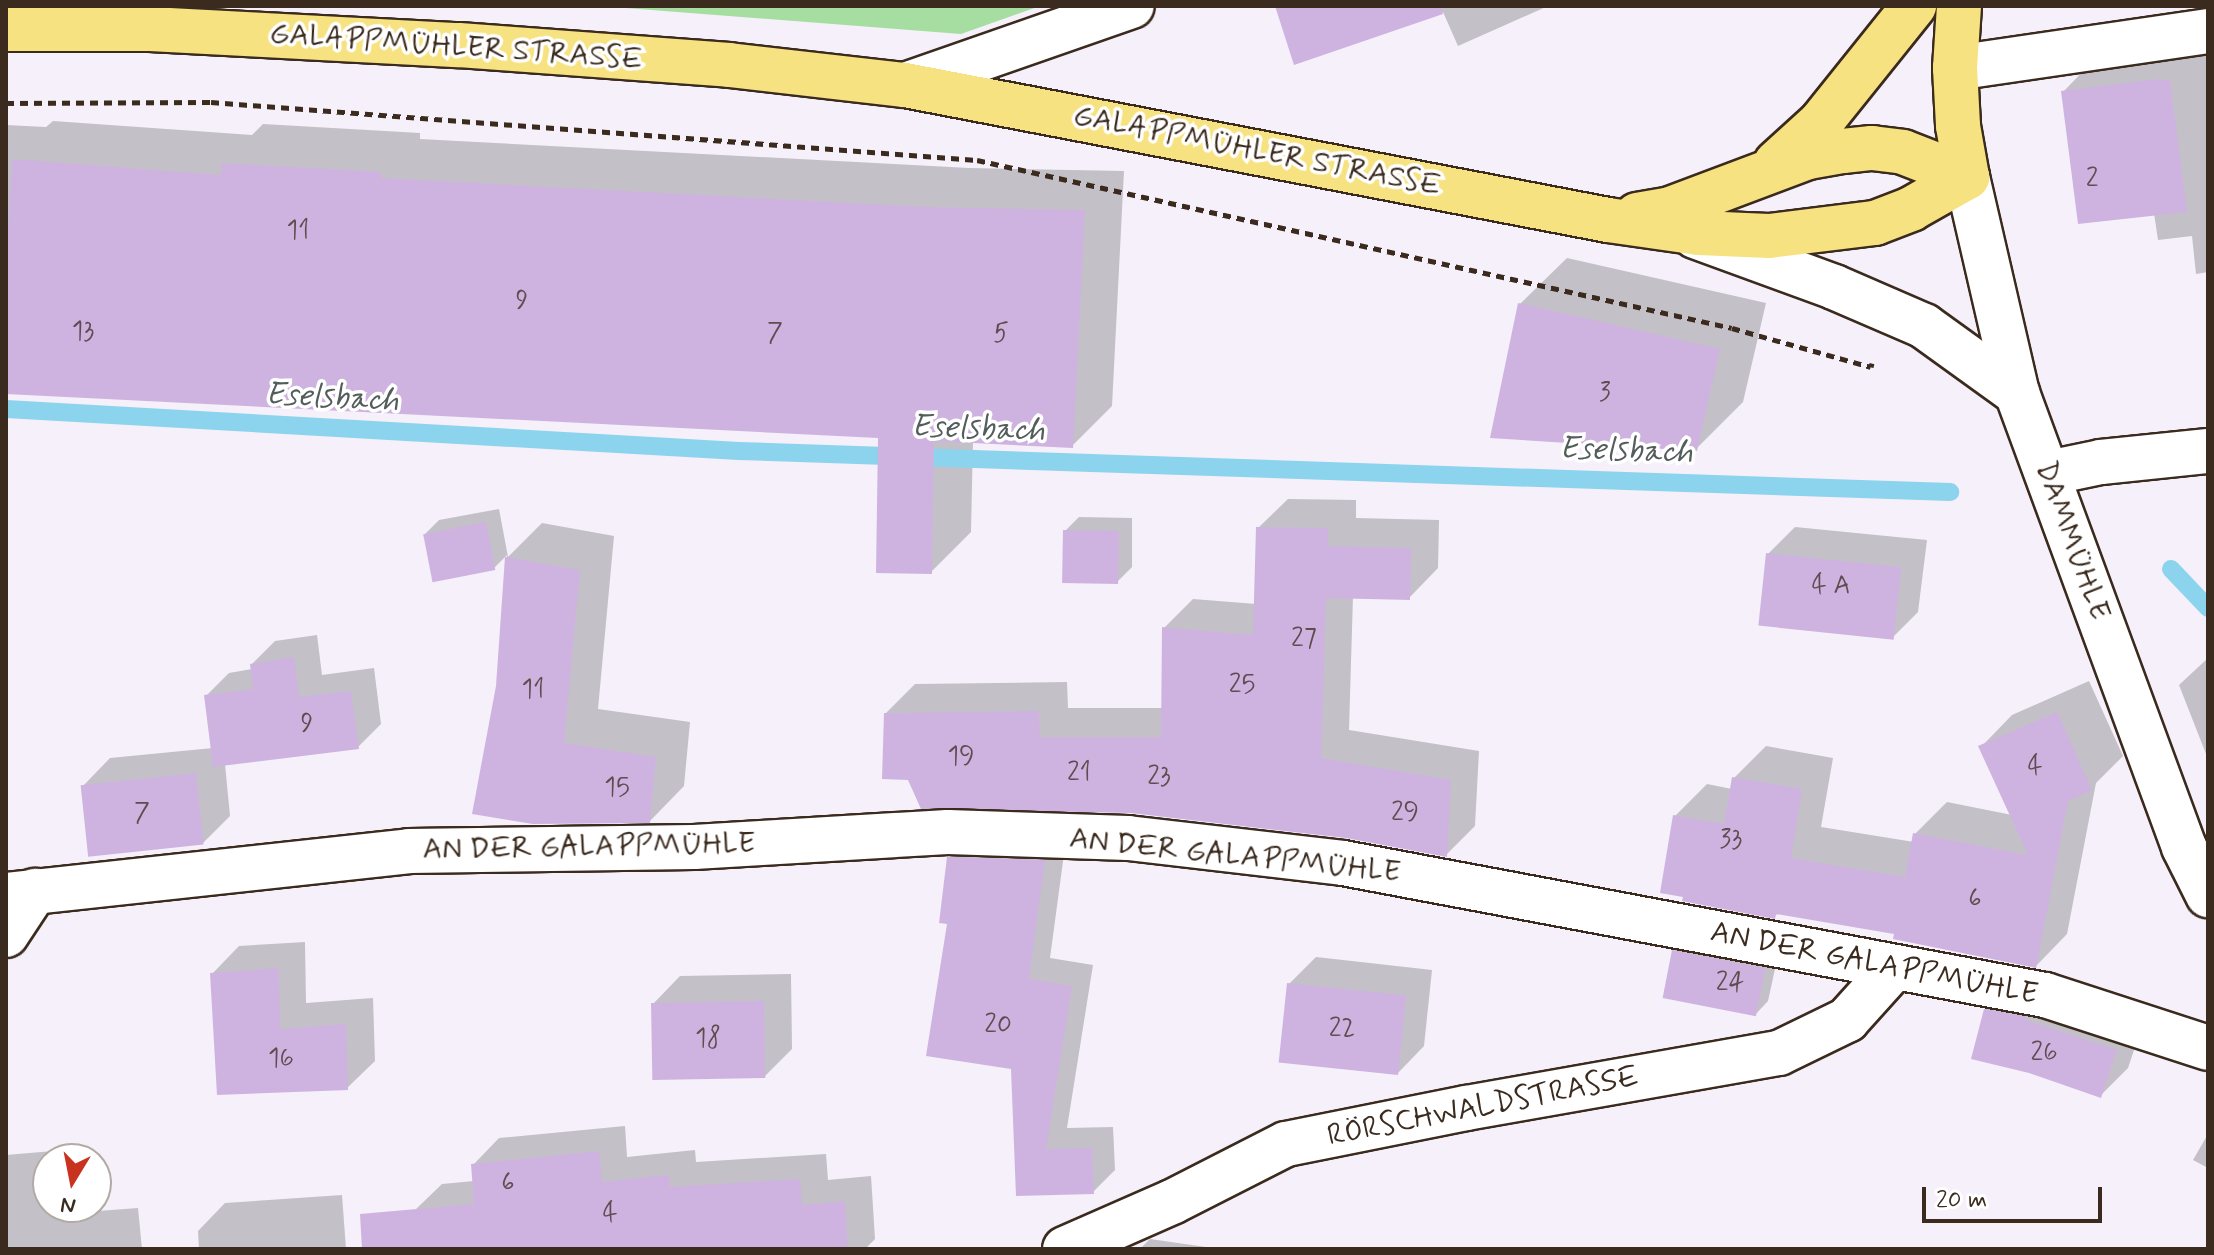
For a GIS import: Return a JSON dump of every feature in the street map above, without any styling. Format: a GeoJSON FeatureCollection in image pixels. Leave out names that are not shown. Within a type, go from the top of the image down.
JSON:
{"type":"FeatureCollection","features":[{"type":"Feature","properties":{"kind":"main road"},"geometry":{"type":"LineString","coordinates":[[1767,171],[1821,122],[1914,6]]}},
{"type":"Feature","properties":{"kind":"main road"},"geometry":{"type":"LineString","coordinates":[[1959,6],[1955,68],[1958,126],[1967,177]]}},
{"type":"Feature","properties":{"kind":"main road","name":"GALAPPMÜHLER STRASSE"},"geometry":{"type":"LineString","coordinates":[[6,29],[150,29],[459,45],[729,65],[905,85],[1608,220],[1674,229],[1769,236],[1850,228],[1911,209],[1967,177]]}},
{"type":"Feature","properties":{"kind":"main road","name":"GALAPPMÜHLER STRASSE"},"geometry":{"type":"LineString","coordinates":[[1608,220],[1670,209],[1808,157],[1872,148],[1929,160],[1967,177]]}},
{"type":"Feature","properties":{"kind":"street","name":"GALAPPMÜHLER STRASSE"},"geometry":{"type":"LineString","coordinates":[[905,85],[1132,6]]}},
{"type":"Feature","properties":{"kind":"street"},"geometry":{"type":"LineString","coordinates":[[1955,68],[2208,31]]}},
{"type":"Feature","properties":{"kind":"street","name":"DAMMÜHLE"},"geometry":{"type":"LineString","coordinates":[[1967,177],[2017,393],[2184,847],[2208,895]]}},
{"type":"Feature","properties":{"kind":"street"},"geometry":{"type":"LineString","coordinates":[[1674,229],[1886,309],[1948,342],[2017,393]]}},
{"type":"Feature","properties":{"kind":"street"},"geometry":{"type":"LineString","coordinates":[[2048,473],[2101,462],[2204,457]]}},
{"type":"Feature","properties":{"kind":"street","name":"AN DER GALAPPMÜHLE"},"geometry":{"type":"LineString","coordinates":[[21,893],[409,851],[694,847],[948,832],[1128,838],[1343,863],[1893,969],[2045,995],[2208,1048]]}},
{"type":"Feature","properties":{"kind":"street"},"geometry":{"type":"LineString","coordinates":[[6,935],[21,893]]}},
{"type":"Feature","properties":{"kind":"street","name":"RÖRSCHWALDSTRASSE"},"geometry":{"type":"LineString","coordinates":[[1065,1249],[1172,1202],[1286,1144],[1466,1108],[1779,1053],[1847,1020],[1893,969]]}},
{"type":"Feature","properties":{"kind":"path"},"geometry":{"type":"LineString","coordinates":[[6,103],[211,102],[977,160],[1732,328],[1871,367],[1886,309]]}},
{"type":"Feature","properties":{"kind":"green space"},"geometry":{"type":"Polygon","coordinates":[[[600,6],[1040,6],[961,34],[600,6]]]}},
{"type":"Feature","properties":{"kind":"building"},"geometry":{"type":"Polygon","coordinates":[[[1275,6],[1441,6],[1443,14],[1294,65],[1275,6]]]}},
{"type":"Feature","properties":{"kind":"building"},"geometry":{"type":"Polygon","coordinates":[[[2170,80],[2187,212],[2078,224],[2061,91],[2170,80]]]}},
{"type":"Feature","properties":{"kind":"building"},"geometry":{"type":"Polygon","coordinates":[[[12,159],[221,175],[222,163],[381,172],[381,178],[928,207],[1085,210],[1073,448],[934,441],[932,574],[876,573],[878,438],[6,394],[6,273],[12,159]]]}},
{"type":"Feature","properties":{"kind":"building"},"geometry":{"type":"Polygon","coordinates":[[[1518,303],[1720,349],[1697,451],[1490,438],[1518,303]]]}},
{"type":"Feature","properties":{"kind":"building"},"geometry":{"type":"Polygon","coordinates":[[[486,522],[495,570],[433,582],[423,534],[486,522]]]}},
{"type":"Feature","properties":{"kind":"building"},"geometry":{"type":"Polygon","coordinates":[[[1256,527],[1328,528],[1328,546],[1411,548],[1410,600],[1326,598],[1321,758],[1451,780],[1447,857],[1346,838],[1131,813],[921,809],[908,780],[882,779],[884,713],[1039,711],[1040,737],[1161,737],[1162,627],[1253,635],[1256,527]]]}},
{"type":"Feature","properties":{"kind":"building"},"geometry":{"type":"Polygon","coordinates":[[[1063,530],[1119,531],[1118,584],[1062,583],[1063,530]]]}},
{"type":"Feature","properties":{"kind":"building"},"geometry":{"type":"Polygon","coordinates":[[[1766,553],[1901,567],[1894,640],[1758,626],[1766,553]]]}},
{"type":"Feature","properties":{"kind":"building"},"geometry":{"type":"Polygon","coordinates":[[[505,557],[580,570],[564,743],[656,757],[650,823],[533,824],[472,814],[496,686],[505,557]]]}},
{"type":"Feature","properties":{"kind":"building"},"geometry":{"type":"Polygon","coordinates":[[[294,657],[299,697],[351,691],[359,749],[213,767],[204,695],[253,689],[250,664],[294,657]]]}},
{"type":"Feature","properties":{"kind":"building"},"geometry":{"type":"Polygon","coordinates":[[[2057,712],[2092,790],[2068,801],[2036,968],[1893,939],[1894,934],[1776,914],[1775,919],[1682,901],[1683,897],[1660,893],[1673,815],[1724,824],[1732,777],[1802,789],[1791,858],[1905,877],[1913,833],[2028,855],[1978,746],[2057,712]]]}},
{"type":"Feature","properties":{"kind":"building"},"geometry":{"type":"Polygon","coordinates":[[[196,773],[204,845],[88,857],[81,785],[196,773]]]}},
{"type":"Feature","properties":{"kind":"building"},"geometry":{"type":"Polygon","coordinates":[[[947,857],[1045,860],[1029,979],[1072,986],[1046,1149],[1092,1148],[1094,1194],[1016,1196],[1011,1069],[926,1056],[947,924],[939,923],[947,857]]]}},
{"type":"Feature","properties":{"kind":"building"},"geometry":{"type":"Polygon","coordinates":[[[1672,950],[1765,968],[1756,1016],[1663,998],[1672,950]]]}},
{"type":"Feature","properties":{"kind":"building"},"geometry":{"type":"Polygon","coordinates":[[[279,968],[280,1029],[346,1024],[348,1090],[217,1095],[210,973],[279,968]]]}},
{"type":"Feature","properties":{"kind":"building"},"geometry":{"type":"Polygon","coordinates":[[[1287,983],[1406,996],[1398,1075],[1279,1063],[1287,983]]]}},
{"type":"Feature","properties":{"kind":"building"},"geometry":{"type":"Polygon","coordinates":[[[764,1001],[765,1078],[652,1080],[651,1003],[764,1001]]]}},
{"type":"Feature","properties":{"kind":"building"},"geometry":{"type":"Polygon","coordinates":[[[1984,1009],[2027,1017],[2026,1020],[2117,1050],[2101,1098],[2029,1073],[1971,1059],[1984,1009]]]}},
{"type":"Feature","properties":{"kind":"building"},"geometry":{"type":"Polygon","coordinates":[[[599,1151],[602,1182],[669,1175],[670,1187],[800,1179],[802,1205],[845,1201],[848,1249],[362,1249],[360,1214],[474,1204],[471,1164],[599,1151]]]}},
{"type":"Feature","properties":{"kind":"waterway","name":"Eselsbach"},"geometry":{"type":"LineString","coordinates":[[6,409],[739,451],[1950,492]]}},
{"type":"Feature","properties":{"kind":"waterway","name":"Eselsbach"},"geometry":{"type":"LineString","coordinates":[[2171,569],[2208,608]]}}]}
